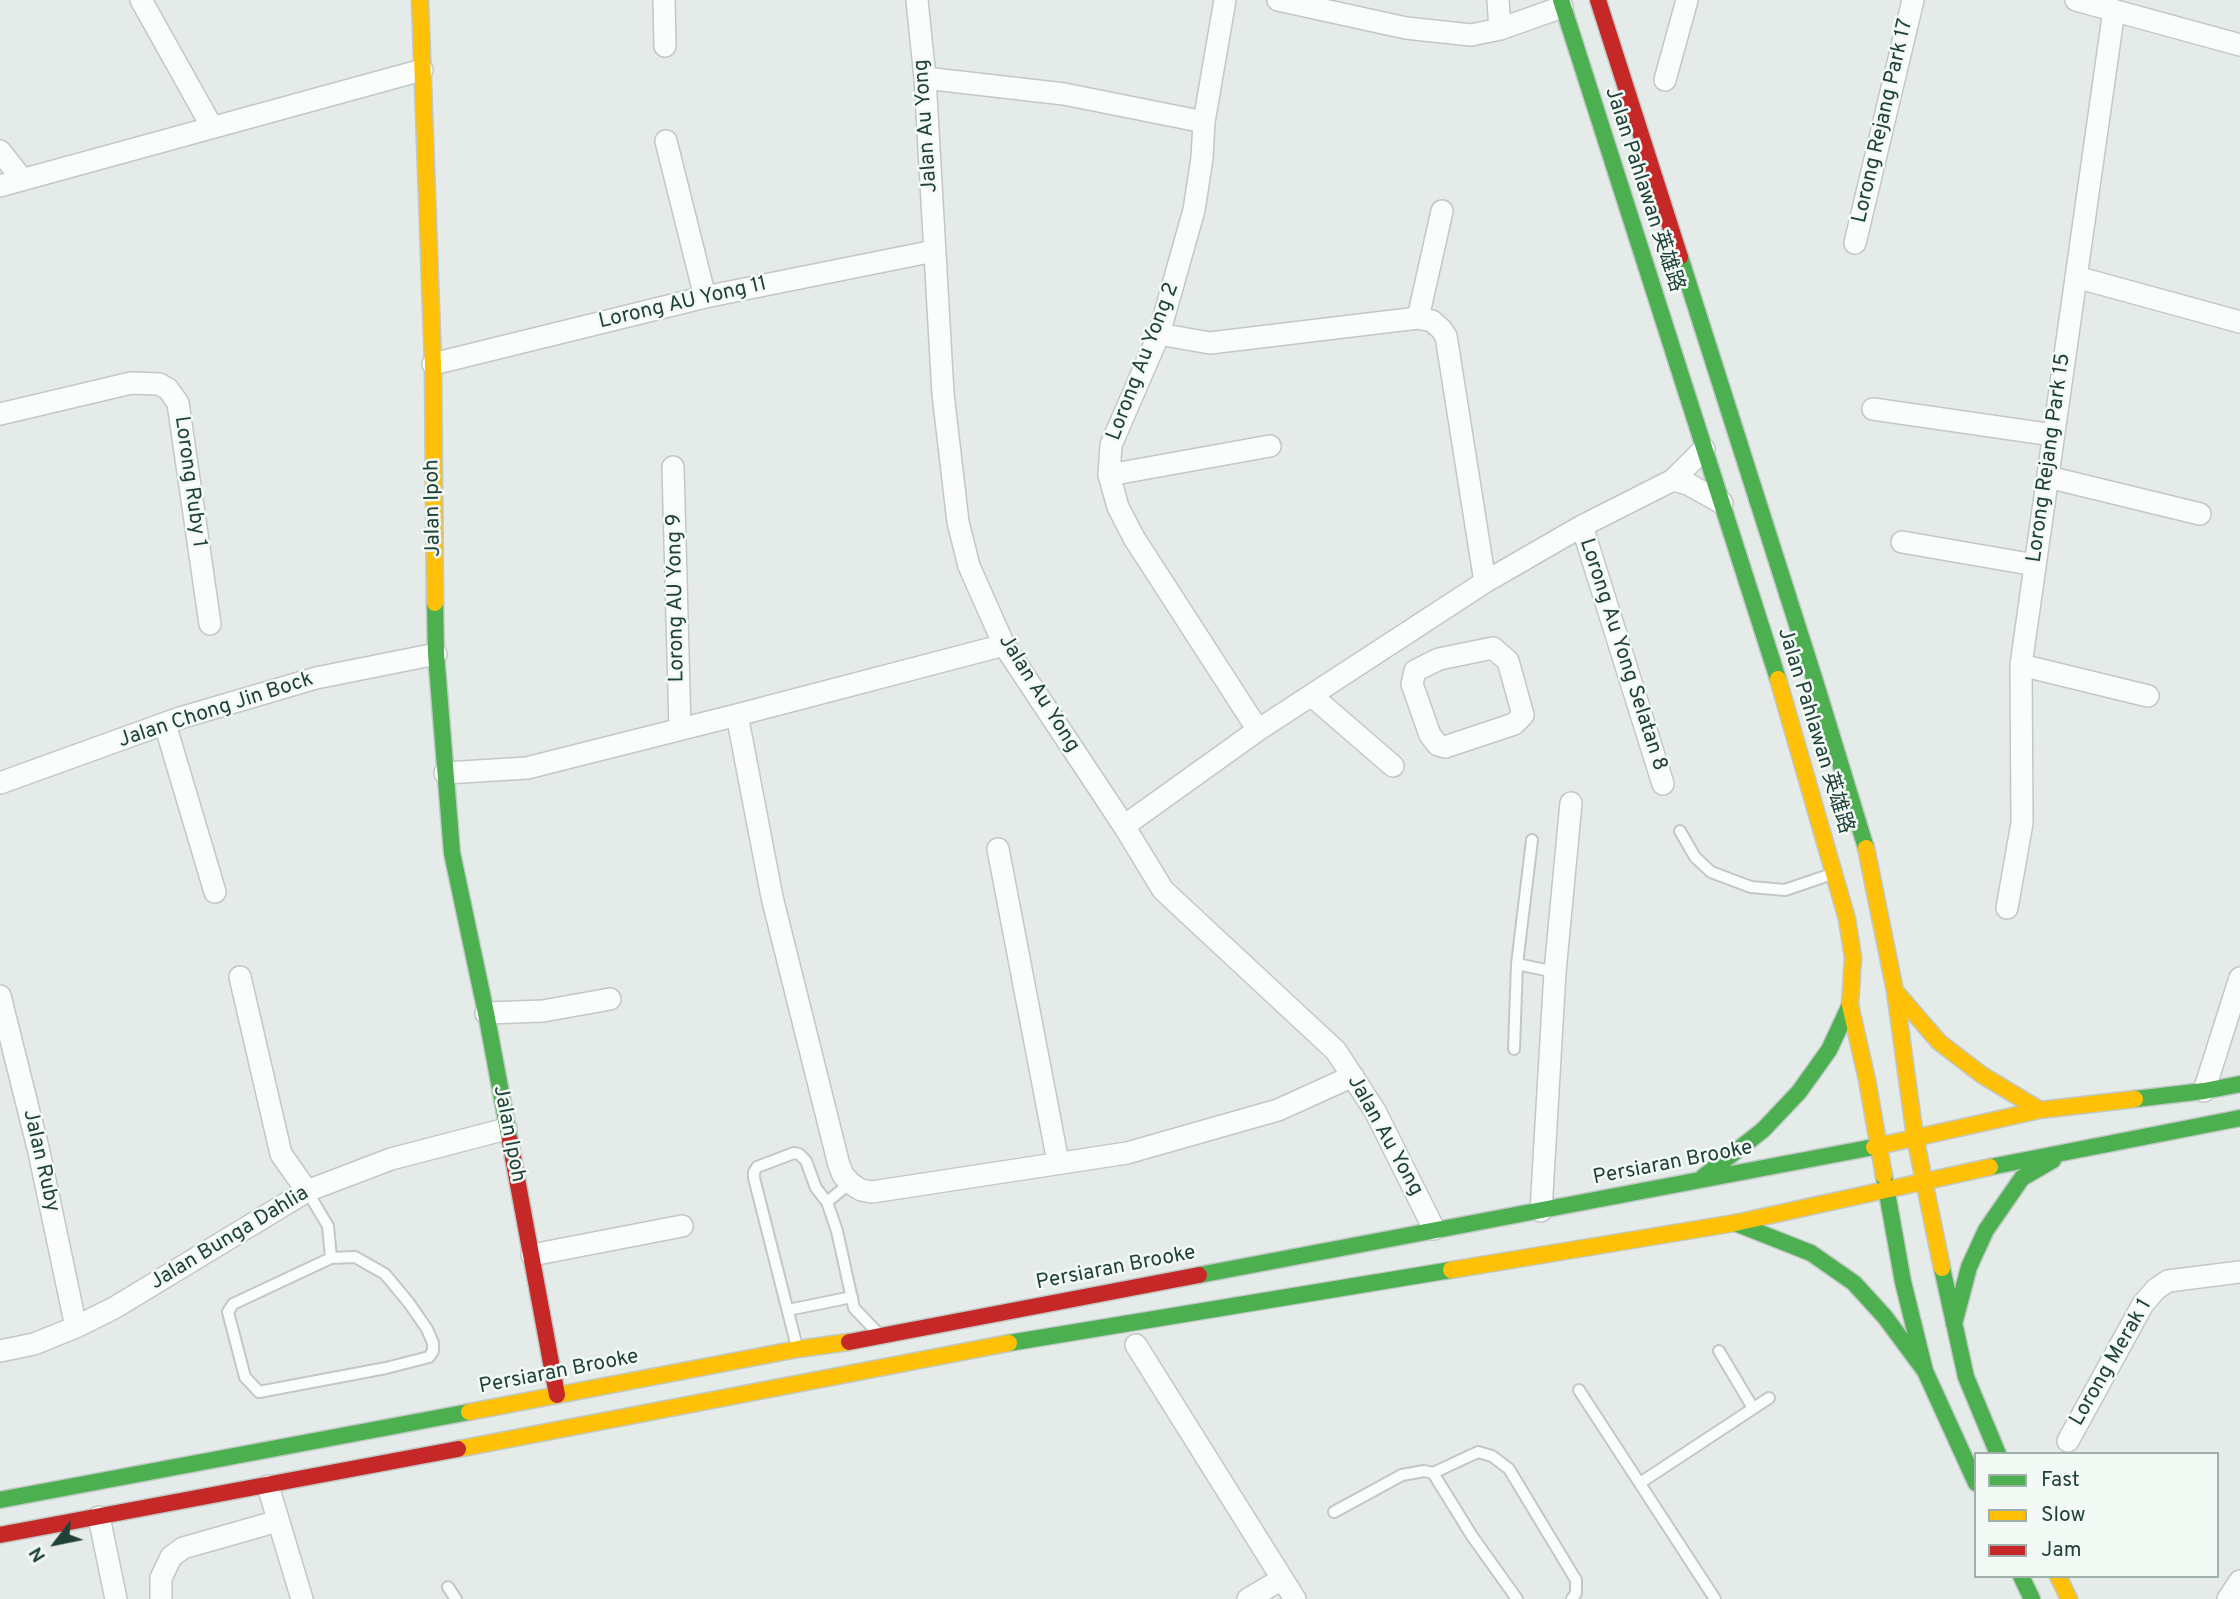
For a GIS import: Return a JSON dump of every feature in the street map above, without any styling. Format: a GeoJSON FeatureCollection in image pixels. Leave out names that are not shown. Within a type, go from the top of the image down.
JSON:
{"type":"FeatureCollection","features":[{"type":"Feature","properties":{"kind":"main road","name":"Jalan Ipoh"},"geometry":{"type":"LineString","coordinates":[[420,0],[433,363],[436,654],[452,853],[486,1013],[557,1395]]}},
{"type":"Feature","properties":{"kind":"main road","name":"Jalan Pahlawan 英雄路"},"geometry":{"type":"LineString","coordinates":[[1598,0],[1815,681],[1867,853],[1895,991],[1915,1137],[1954,1324],[1966,1377],[1997,1452]]}},
{"type":"Feature","properties":{"kind":"main road","name":"Jalan Pahlawan 英雄路"},"geometry":{"type":"LineString","coordinates":[[1561,4],[1785,702],[1847,919],[1853,957],[1850,1005],[1867,1080],[1903,1282],[1925,1371],[1974,1479]]}},
{"type":"Feature","properties":{"kind":"main road"},"geometry":{"type":"LineString","coordinates":[[1895,991],[1939,1042],[1982,1075],[2040,1110]]}},
{"type":"Feature","properties":{"kind":"main road"},"geometry":{"type":"LineString","coordinates":[[1698,1181],[1763,1130],[1800,1092],[1829,1050],[1850,1005]]}},
{"type":"Feature","properties":{"kind":"main road","name":"Persiaran Brooke"},"geometry":{"type":"LineString","coordinates":[[0,1500],[798,1349],[881,1337],[1434,1229],[1698,1181],[1878,1146],[2040,1110],[2204,1091],[2240,1084]]}},
{"type":"Feature","properties":{"kind":"main road"},"geometry":{"type":"LineString","coordinates":[[0,1535],[1028,1339],[1735,1223],[2070,1150],[2240,1118]]}},
{"type":"Feature","properties":{"kind":"main road"},"geometry":{"type":"LineString","coordinates":[[1954,1324],[1969,1267],[2004,1200],[2022,1178],[2070,1150]]}},
{"type":"Feature","properties":{"kind":"main road"},"geometry":{"type":"LineString","coordinates":[[1735,1223],[1811,1253],[1854,1283],[1885,1317],[1925,1371]]}},
{"type":"Feature","properties":{"kind":"main road"},"geometry":{"type":"LineString","coordinates":[[2022,1578],[2032,1599]]}},
{"type":"Feature","properties":{"kind":"main road"},"geometry":{"type":"LineString","coordinates":[[2059,1578],[2069,1599]]}},
{"type":"Feature","properties":{"kind":"street"},"geometry":{"type":"LineString","coordinates":[[141,0],[212,127]]}},
{"type":"Feature","properties":{"kind":"street"},"geometry":{"type":"LineString","coordinates":[[664,0],[665,46]]}},
{"type":"Feature","properties":{"kind":"street","name":"Jalan Au Yong"},"geometry":{"type":"LineString","coordinates":[[917,0],[925,78],[943,394],[958,522],[969,566],[1004,645],[1124,826],[1163,890],[1336,1051],[1375,1111],[1434,1229]]}},
{"type":"Feature","properties":{"kind":"street","name":"Lorong Au Yong 2"},"geometry":{"type":"LineString","coordinates":[[1225,0],[1203,122],[1202,158],[1194,210],[1159,334],[1111,445],[1109,475],[1118,508],[1134,538],[1258,730]]}},
{"type":"Feature","properties":{"kind":"street"},"geometry":{"type":"LineString","coordinates":[[1278,0],[1406,28],[1471,35],[1500,29],[1561,4]]}},
{"type":"Feature","properties":{"kind":"street"},"geometry":{"type":"LineString","coordinates":[[1498,0],[1500,29]]}},
{"type":"Feature","properties":{"kind":"street"},"geometry":{"type":"LineString","coordinates":[[1665,80],[1687,0]]}},
{"type":"Feature","properties":{"kind":"street","name":"Lorong Rejang Park 17"},"geometry":{"type":"LineString","coordinates":[[1856,243],[1913,0]]}},
{"type":"Feature","properties":{"kind":"street"},"geometry":{"type":"LineString","coordinates":[[2076,0],[2240,45]]}},
{"type":"Feature","properties":{"kind":"street","name":"Lorong Rejang Park 15"},"geometry":{"type":"LineString","coordinates":[[2007,908],[2022,824],[2021,665],[2114,10]]}},
{"type":"Feature","properties":{"kind":"street"},"geometry":{"type":"LineString","coordinates":[[0,186],[422,70]]}},
{"type":"Feature","properties":{"kind":"street"},"geometry":{"type":"LineString","coordinates":[[925,78],[1064,94],[1203,122]]}},
{"type":"Feature","properties":{"kind":"street"},"geometry":{"type":"LineString","coordinates":[[666,141],[705,297]]}},
{"type":"Feature","properties":{"kind":"street"},"geometry":{"type":"LineString","coordinates":[[0,151],[22,179]]}},
{"type":"Feature","properties":{"kind":"street"},"geometry":{"type":"LineString","coordinates":[[1418,318],[1442,212]]}},
{"type":"Feature","properties":{"kind":"street","name":"Lorong AU Yong 11"},"geometry":{"type":"LineString","coordinates":[[433,363],[705,297],[934,251]]}},
{"type":"Feature","properties":{"kind":"street"},"geometry":{"type":"LineString","coordinates":[[2076,277],[2240,322]]}},
{"type":"Feature","properties":{"kind":"street"},"geometry":{"type":"LineString","coordinates":[[1159,334],[1210,342],[1418,318],[1432,321],[1446,336],[1485,582]]}},
{"type":"Feature","properties":{"kind":"street","name":"Lorong Ruby 1"},"geometry":{"type":"LineString","coordinates":[[0,414],[131,383],[159,384],[168,389],[178,402],[210,624]]}},
{"type":"Feature","properties":{"kind":"street"},"geometry":{"type":"LineString","coordinates":[[1873,409],[2053,435]]}},
{"type":"Feature","properties":{"kind":"street"},"geometry":{"type":"LineString","coordinates":[[1109,475],[1270,446]]}},
{"type":"Feature","properties":{"kind":"street"},"geometry":{"type":"LineString","coordinates":[[1124,826],[1258,730],[1485,582],[1582,526],[1673,480],[1704,449]]}},
{"type":"Feature","properties":{"kind":"street","name":"Lorong AU Yong 9"},"geometry":{"type":"LineString","coordinates":[[673,467],[680,729]]}},
{"type":"Feature","properties":{"kind":"street"},"geometry":{"type":"LineString","coordinates":[[2048,477],[2200,514]]}},
{"type":"Feature","properties":{"kind":"street"},"geometry":{"type":"LineString","coordinates":[[1673,480],[1688,484],[1722,503]]}},
{"type":"Feature","properties":{"kind":"street","name":"Lorong Au Yong Selatan 8"},"geometry":{"type":"LineString","coordinates":[[1582,526],[1663,784]]}},
{"type":"Feature","properties":{"kind":"street"},"geometry":{"type":"LineString","coordinates":[[1902,542],[2035,565]]}},
{"type":"Feature","properties":{"kind":"street"},"geometry":{"type":"LineString","coordinates":[[1398,640],[1415,671],[1412,684],[1430,735],[1438,745],[1446,747],[1514,724],[1524,715],[1508,661],[1493,648],[1439,659],[1415,671]]}},
{"type":"Feature","properties":{"kind":"street"},"geometry":{"type":"LineString","coordinates":[[445,774],[527,768],[1004,645]]}},
{"type":"Feature","properties":{"kind":"street","name":"Jalan Chong Jin Bock"},"geometry":{"type":"LineString","coordinates":[[0,783],[165,724],[316,678],[436,654]]}},
{"type":"Feature","properties":{"kind":"street"},"geometry":{"type":"LineString","coordinates":[[2021,665],[2148,695]]}},
{"type":"Feature","properties":{"kind":"street"},"geometry":{"type":"LineString","coordinates":[[1312,696],[1394,766]]}},
{"type":"Feature","properties":{"kind":"street"},"geometry":{"type":"LineString","coordinates":[[737,715],[772,897],[839,1165],[850,1183],[861,1190],[872,1192],[1127,1153],[1278,1110],[1353,1076]]}},
{"type":"Feature","properties":{"kind":"street"},"geometry":{"type":"LineString","coordinates":[[165,724],[215,892]]}},
{"type":"Feature","properties":{"kind":"street"},"geometry":{"type":"LineString","coordinates":[[1541,1211],[1555,972],[1571,803]]}},
{"type":"Feature","properties":{"kind":"street"},"geometry":{"type":"LineString","coordinates":[[998,849],[1058,1162]]}},
{"type":"Feature","properties":{"kind":"street"},"geometry":{"type":"LineString","coordinates":[[240,977],[281,1154],[307,1191]]}},
{"type":"Feature","properties":{"kind":"street"},"geometry":{"type":"LineString","coordinates":[[2204,1091],[2240,978]]}},
{"type":"Feature","properties":{"kind":"street","name":"Jalan Ruby"},"geometry":{"type":"LineString","coordinates":[[0,996],[39,1152],[76,1327]]}},
{"type":"Feature","properties":{"kind":"street"},"geometry":{"type":"LineString","coordinates":[[486,1013],[543,1011],[610,999]]}},
{"type":"Feature","properties":{"kind":"street","name":"Jalan Bunga Dahlia"},"geometry":{"type":"LineString","coordinates":[[0,1351],[34,1344],[114,1308],[307,1191],[391,1159],[506,1129]]}},
{"type":"Feature","properties":{"kind":"street"},"geometry":{"type":"LineString","coordinates":[[532,1255],[682,1226]]}},
{"type":"Feature","properties":{"kind":"street","name":"Lorong Merak 1"},"geometry":{"type":"LineString","coordinates":[[2068,1441],[2143,1304],[2156,1289],[2168,1281],[2240,1272]]}},
{"type":"Feature","properties":{"kind":"street"},"geometry":{"type":"LineString","coordinates":[[1136,1345],[1295,1599]]}},
{"type":"Feature","properties":{"kind":"street"},"geometry":{"type":"LineString","coordinates":[[268,1486],[302,1599]]}},
{"type":"Feature","properties":{"kind":"street"},"geometry":{"type":"LineString","coordinates":[[99,1517],[116,1599]]}},
{"type":"Feature","properties":{"kind":"street"},"geometry":{"type":"LineString","coordinates":[[161,1599],[161,1578],[171,1557],[183,1548],[278,1521]]}},
{"type":"Feature","properties":{"kind":"street"},"geometry":{"type":"LineString","coordinates":[[1248,1599],[1282,1578]]}},
{"type":"Feature","properties":{"kind":"street"},"geometry":{"type":"LineString","coordinates":[[2228,1599],[2240,1580]]}},
{"type":"Feature","properties":{"kind":"lane"},"geometry":{"type":"LineString","coordinates":[[1681,831],[1695,856],[1712,872],[1751,887],[1785,890],[1834,873]]}},
{"type":"Feature","properties":{"kind":"lane"},"geometry":{"type":"LineString","coordinates":[[1514,1049],[1517,964],[1532,840]]}},
{"type":"Feature","properties":{"kind":"lane"},"geometry":{"type":"LineString","coordinates":[[1517,964],[1555,972]]}},
{"type":"Feature","properties":{"kind":"lane"},"geometry":{"type":"LineString","coordinates":[[798,1349],[754,1172],[757,1167],[794,1153],[806,1161],[820,1194],[827,1202],[837,1231],[854,1308],[881,1337]]}},
{"type":"Feature","properties":{"kind":"lane"},"geometry":{"type":"LineString","coordinates":[[827,1202],[850,1183]]}},
{"type":"Feature","properties":{"kind":"lane"},"geometry":{"type":"LineString","coordinates":[[307,1191],[328,1226],[331,1258]]}},
{"type":"Feature","properties":{"kind":"lane"},"geometry":{"type":"LineString","coordinates":[[355,1257],[384,1275],[409,1303],[426,1329],[433,1351],[429,1357],[386,1368],[259,1392],[245,1377],[228,1312],[233,1304],[331,1258],[355,1257]]}},
{"type":"Feature","properties":{"kind":"lane"},"geometry":{"type":"LineString","coordinates":[[788,1310],[852,1297]]}},
{"type":"Feature","properties":{"kind":"lane"},"geometry":{"type":"LineString","coordinates":[[1719,1351],[1753,1408]]}},
{"type":"Feature","properties":{"kind":"lane"},"geometry":{"type":"LineString","coordinates":[[1579,1390],[1715,1599]]}},
{"type":"Feature","properties":{"kind":"lane"},"geometry":{"type":"LineString","coordinates":[[1640,1483],[1769,1398]]}},
{"type":"Feature","properties":{"kind":"lane"},"geometry":{"type":"LineString","coordinates":[[1433,1474],[1478,1452],[1492,1456],[1509,1469],[1576,1580],[1576,1593],[1572,1599]]}},
{"type":"Feature","properties":{"kind":"lane"},"geometry":{"type":"LineString","coordinates":[[1334,1512],[1402,1475],[1424,1471],[1433,1474],[1472,1536],[1517,1599]]}},
{"type":"Feature","properties":{"kind":"lane"},"geometry":{"type":"LineString","coordinates":[[448,1587],[456,1599]]}},
{"type":"Feature","properties":{"kind":"traffic: fast"},"geometry":{"type":"LineString","coordinates":[[1561,0],[1778,679]]}},
{"type":"Feature","properties":{"kind":"traffic: fast"},"geometry":{"type":"LineString","coordinates":[[1680,257],[1866,848]]}},
{"type":"Feature","properties":{"kind":"traffic: fast"},"geometry":{"type":"LineString","coordinates":[[435,603],[436,654],[452,853],[510,1141]]}},
{"type":"Feature","properties":{"kind":"traffic: fast"},"geometry":{"type":"LineString","coordinates":[[1703,1177],[1763,1130],[1799,1092],[1829,1050],[1850,1005]]}},
{"type":"Feature","properties":{"kind":"traffic: fast"},"geometry":{"type":"LineString","coordinates":[[2135,1099],[2240,1084]]}},
{"type":"Feature","properties":{"kind":"traffic: fast"},"geometry":{"type":"LineString","coordinates":[[1990,1167],[2240,1118]]}},
{"type":"Feature","properties":{"kind":"traffic: fast"},"geometry":{"type":"LineString","coordinates":[[1199,1275],[1874,1147]]}},
{"type":"Feature","properties":{"kind":"traffic: fast"},"geometry":{"type":"LineString","coordinates":[[1954,1324],[1969,1267],[1986,1230],[2022,1178],[2053,1160]]}},
{"type":"Feature","properties":{"kind":"traffic: fast"},"geometry":{"type":"LineString","coordinates":[[1884,1176],[1903,1282],[1925,1371],[1974,1479]]}},
{"type":"Feature","properties":{"kind":"traffic: fast"},"geometry":{"type":"LineString","coordinates":[[1735,1223],[1811,1253],[1854,1283],[1885,1317],[1925,1371]]}},
{"type":"Feature","properties":{"kind":"traffic: fast"},"geometry":{"type":"LineString","coordinates":[[1942,1268],[1966,1377],[1997,1452]]}},
{"type":"Feature","properties":{"kind":"traffic: fast"},"geometry":{"type":"LineString","coordinates":[[1009,1343],[1451,1270]]}},
{"type":"Feature","properties":{"kind":"traffic: fast"},"geometry":{"type":"LineString","coordinates":[[0,1500],[469,1412]]}},
{"type":"Feature","properties":{"kind":"traffic: fast"},"geometry":{"type":"LineString","coordinates":[[2022,1578],[2032,1599]]}},
{"type":"Feature","properties":{"kind":"traffic: slow"},"geometry":{"type":"LineString","coordinates":[[420,0],[433,364],[435,603]]}},
{"type":"Feature","properties":{"kind":"traffic: slow"},"geometry":{"type":"LineString","coordinates":[[1778,679],[1847,919],[1853,957],[1850,1005],[1884,1176]]}},
{"type":"Feature","properties":{"kind":"traffic: slow"},"geometry":{"type":"LineString","coordinates":[[1866,848],[1895,991],[1915,1137],[1942,1268]]}},
{"type":"Feature","properties":{"kind":"traffic: slow"},"geometry":{"type":"LineString","coordinates":[[1895,991],[1939,1042],[1982,1075],[2040,1110]]}},
{"type":"Feature","properties":{"kind":"traffic: slow"},"geometry":{"type":"LineString","coordinates":[[1874,1147],[2040,1110],[2135,1099]]}},
{"type":"Feature","properties":{"kind":"traffic: slow"},"geometry":{"type":"LineString","coordinates":[[1451,1270],[1735,1223],[1990,1167]]}},
{"type":"Feature","properties":{"kind":"traffic: slow"},"geometry":{"type":"LineString","coordinates":[[469,1412],[798,1349],[849,1342]]}},
{"type":"Feature","properties":{"kind":"traffic: slow"},"geometry":{"type":"LineString","coordinates":[[458,1449],[1009,1343]]}},
{"type":"Feature","properties":{"kind":"traffic: slow"},"geometry":{"type":"LineString","coordinates":[[2059,1578],[2069,1599]]}},
{"type":"Feature","properties":{"kind":"traffic: jam"},"geometry":{"type":"LineString","coordinates":[[1598,0],[1680,257]]}},
{"type":"Feature","properties":{"kind":"traffic: jam"},"geometry":{"type":"LineString","coordinates":[[510,1141],[557,1395]]}},
{"type":"Feature","properties":{"kind":"traffic: jam"},"geometry":{"type":"LineString","coordinates":[[849,1342],[1199,1275]]}},
{"type":"Feature","properties":{"kind":"traffic: jam"},"geometry":{"type":"LineString","coordinates":[[0,1535],[458,1449]]}}]}
